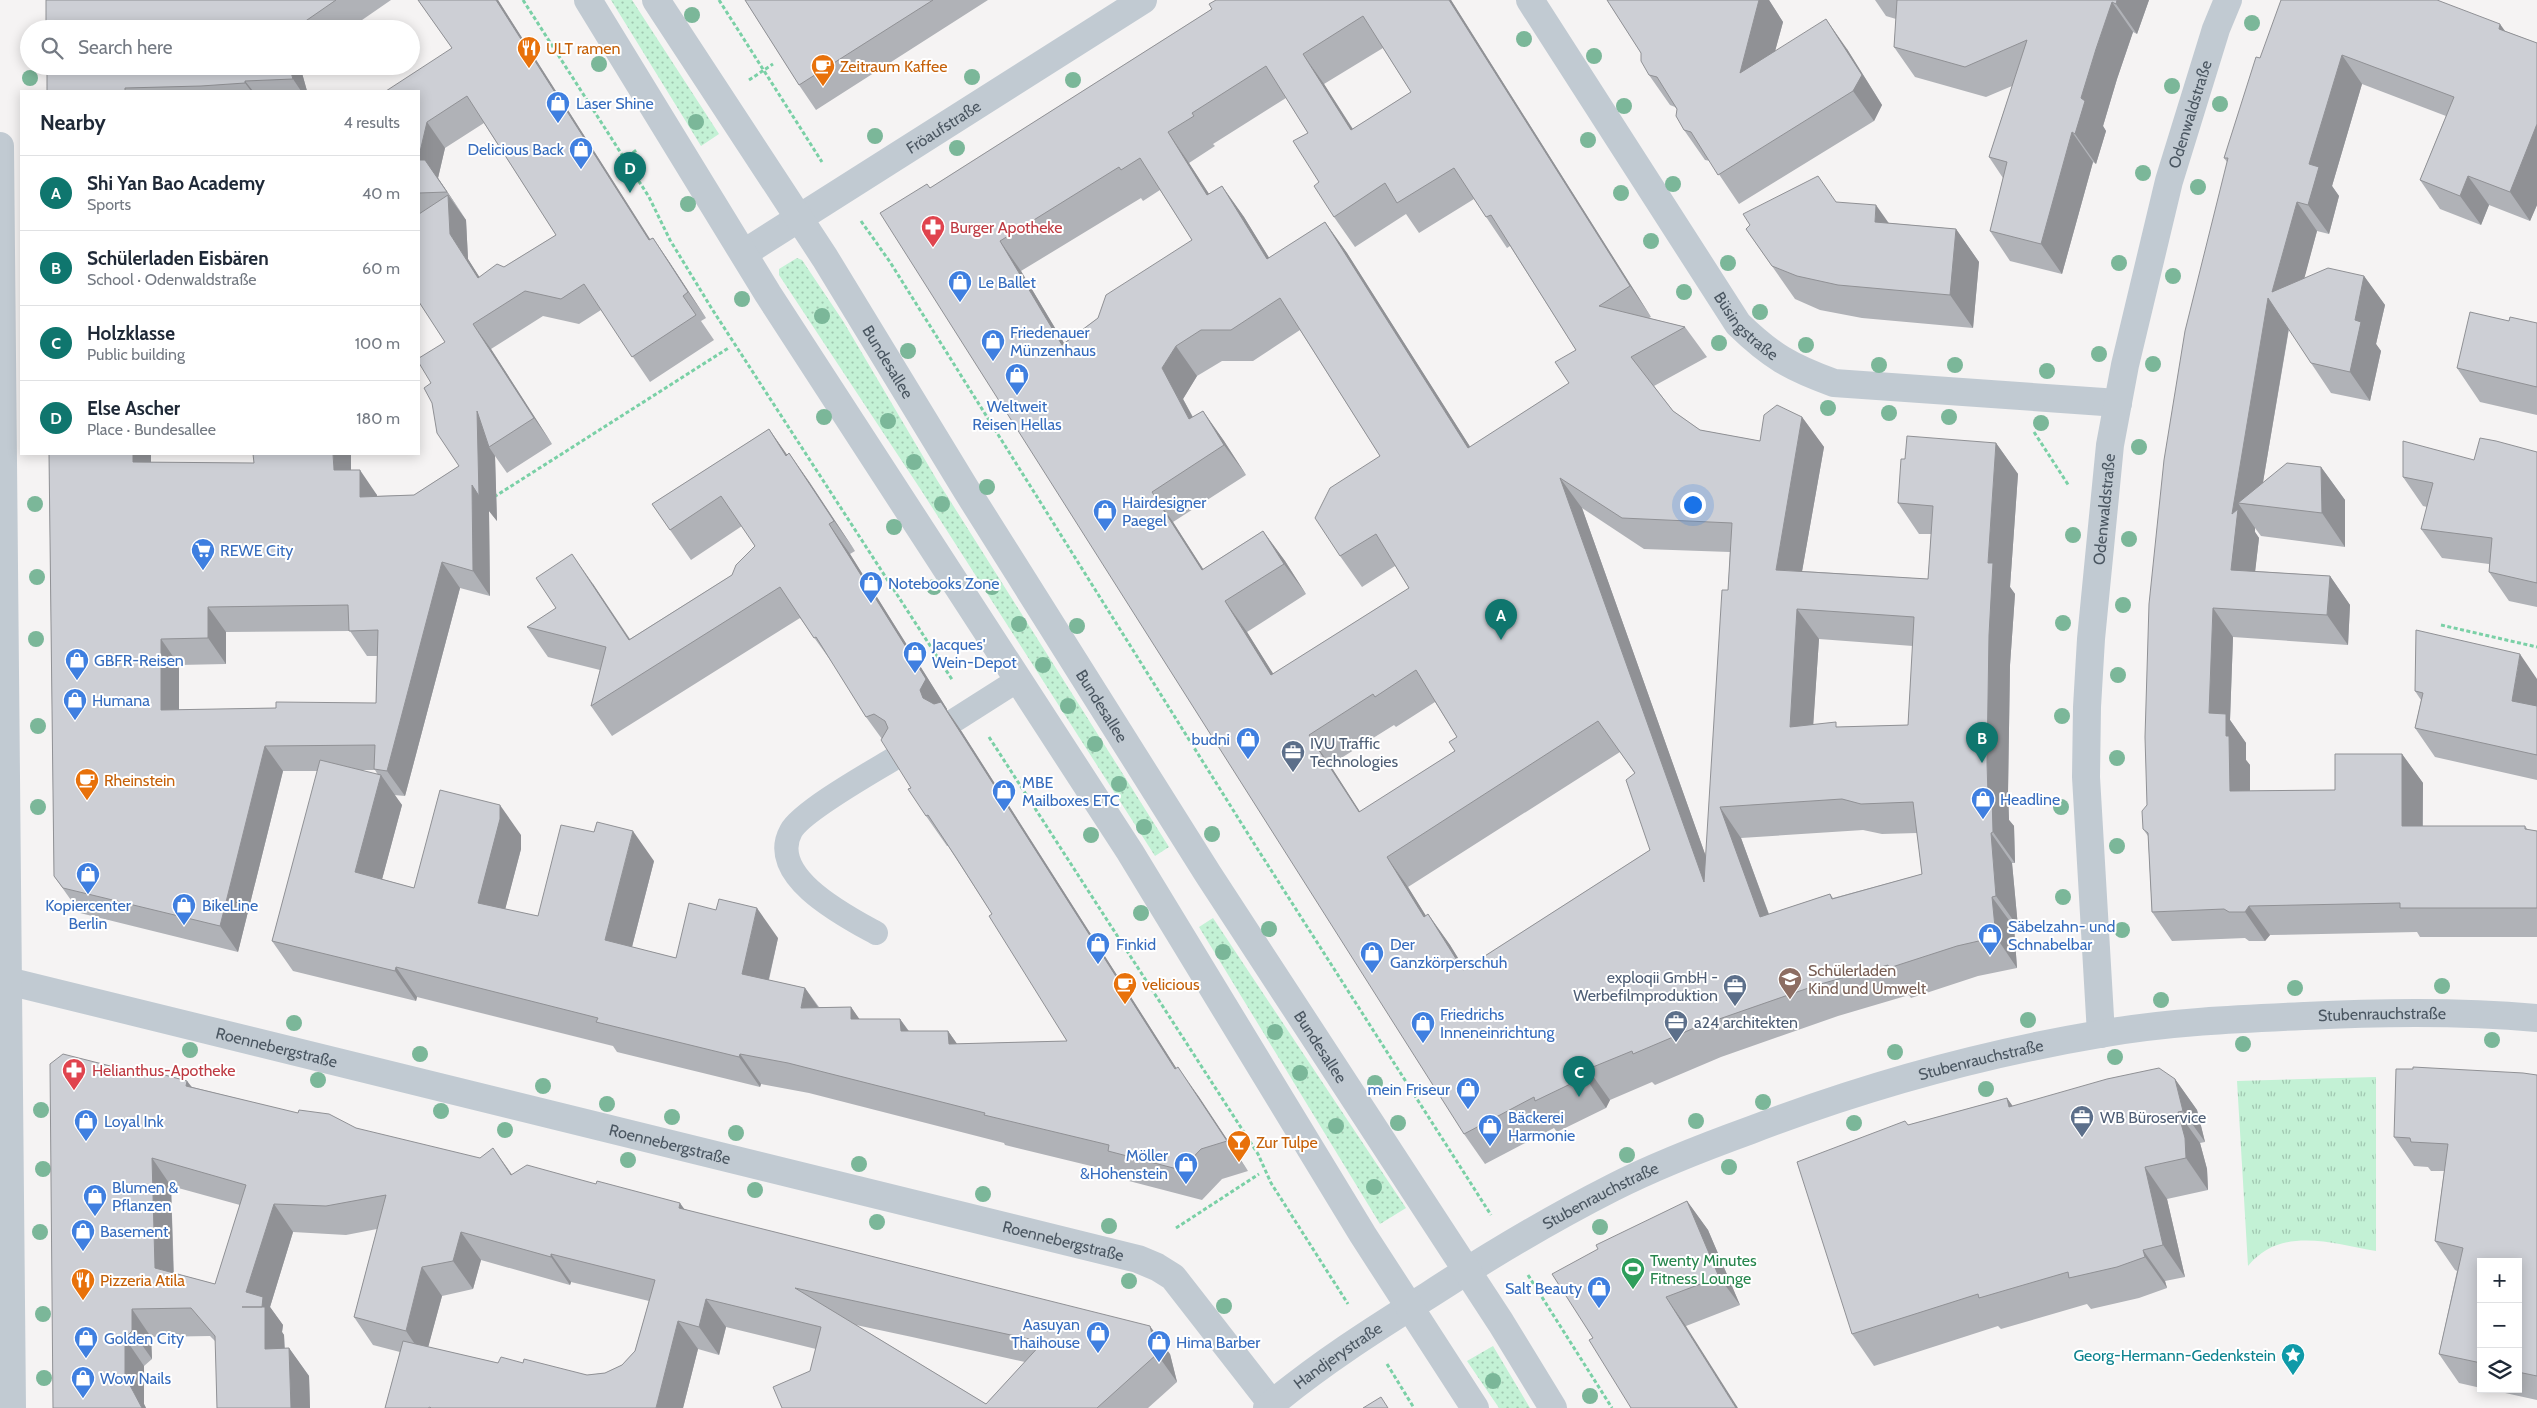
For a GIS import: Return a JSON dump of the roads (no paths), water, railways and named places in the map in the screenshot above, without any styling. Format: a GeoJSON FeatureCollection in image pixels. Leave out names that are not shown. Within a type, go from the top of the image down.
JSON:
{"type":"FeatureCollection","features":[{"type":"Feature","properties":{"kind":"street"},"geometry":{"type":"LineString","coordinates":[[588,0],[744,253],[1130,852],[1222,1005],[1475,1408]]}},
{"type":"Feature","properties":{"kind":"street","name":"Bundesallee"},"geometry":{"type":"LineString","coordinates":[[656,0],[799,218],[972,499],[1208,874],[1467,1271],[1553,1408]]}},
{"type":"Feature","properties":{"kind":"street","name":"Fröaufstraße"},"geometry":{"type":"LineString","coordinates":[[744,253],[1143,0]]}},
{"type":"Feature","properties":{"kind":"street","name":"Büsingstraße"},"geometry":{"type":"LineString","coordinates":[[1530,0],[1738,324],[1762,347],[1795,369],[1834,383],[2118,403]]}},
{"type":"Feature","properties":{"kind":"street","name":"Odenwaldstraße"},"geometry":{"type":"LineString","coordinates":[[2101,1034],[2086,777],[2087,707],[2091,639],[2110,445],[2169,181],[2216,29],[2228,0]]}},
{"type":"Feature","properties":{"kind":"street"},"geometry":{"type":"LineString","coordinates":[[0,146],[4,979],[12,1408]]}},
{"type":"Feature","properties":{"kind":"street","name":"Roennebergstraße"},"geometry":{"type":"LineString","coordinates":[[4,979],[1138,1259],[1157,1266],[1172,1277],[1269,1406]]}},
{"type":"Feature","properties":{"kind":"street","name":"Stubenrauchstraße"},"geometry":{"type":"LineString","coordinates":[[1410,1307],[1528,1232],[1616,1186],[1712,1144],[1795,1113],[1943,1069],[2101,1034],[2240,1019],[2352,1014],[2449,1013],[2537,1018]]}},
{"type":"Feature","properties":{"kind":"street","name":"Handjerystraße"},"geometry":{"type":"LineString","coordinates":[[1269,1406],[1348,1346],[1410,1307]]}},
{"type":"Feature","properties":{"kind":"lane"},"geometry":{"type":"LineString","coordinates":[[963,715],[1018,680]]}},
{"type":"Feature","properties":{"kind":"lane"},"geometry":{"type":"LineString","coordinates":[[876,933],[831,908],[810,892],[798,876],[787,849],[791,831],[803,817],[895,758]]}},
{"type":"Feature","properties":{"kind":"place","name":"ULT ramen"},"geometry":{"type":"Point","coordinates":[529,69]}},
{"type":"Feature","properties":{"kind":"place","name":"Zeitraum Kaffee"},"geometry":{"type":"Point","coordinates":[823,87]}},
{"type":"Feature","properties":{"kind":"place","name":"Laser Shine"},"geometry":{"type":"Point","coordinates":[558,124]}},
{"type":"Feature","properties":{"kind":"place","name":"Delicious Back"},"geometry":{"type":"Point","coordinates":[581,170]}},
{"type":"Feature","properties":{"kind":"place","name":"Else Ascher"},"geometry":{"type":"Point","coordinates":[630,193]}},
{"type":"Feature","properties":{"kind":"place","name":"Burger Apotheke"},"geometry":{"type":"Point","coordinates":[933,248]}},
{"type":"Feature","properties":{"kind":"place","name":"Le Ballet"},"geometry":{"type":"Point","coordinates":[960,303]}},
{"type":"Feature","properties":{"kind":"place","name":"Friedenauer Münzenhaus"},"geometry":{"type":"Point","coordinates":[993,362]}},
{"type":"Feature","properties":{"kind":"place","name":"Weltweit Reisen Hellas"},"geometry":{"type":"Point","coordinates":[1017,396]}},
{"type":"Feature","properties":{"kind":"place","name":"Hairdesigner Paegel"},"geometry":{"type":"Point","coordinates":[1105,532]}},
{"type":"Feature","properties":{"kind":"place","name":"REWE City"},"geometry":{"type":"Point","coordinates":[203,571]}},
{"type":"Feature","properties":{"kind":"place","name":"Notebooks Zone"},"geometry":{"type":"Point","coordinates":[871,604]}},
{"type":"Feature","properties":{"kind":"place","name":"Shi Yan Bao Academy"},"geometry":{"type":"Point","coordinates":[1501,640]}},
{"type":"Feature","properties":{"kind":"place","name":"Jacques' Wein-Depot"},"geometry":{"type":"Point","coordinates":[915,674]}},
{"type":"Feature","properties":{"kind":"place","name":"GBFR-Reisen"},"geometry":{"type":"Point","coordinates":[77,681]}},
{"type":"Feature","properties":{"kind":"place","name":"Humana"},"geometry":{"type":"Point","coordinates":[75,721]}},
{"type":"Feature","properties":{"kind":"place","name":"budni"},"geometry":{"type":"Point","coordinates":[1248,760]}},
{"type":"Feature","properties":{"kind":"place","name":"Schülerladen Eisbären"},"geometry":{"type":"Point","coordinates":[1982,763]}},
{"type":"Feature","properties":{"kind":"place","name":"IVU Traffic Technologies"},"geometry":{"type":"Point","coordinates":[1293,773]}},
{"type":"Feature","properties":{"kind":"place","name":"Rheinstein"},"geometry":{"type":"Point","coordinates":[87,801]}},
{"type":"Feature","properties":{"kind":"place","name":"MBE Mailboxes ETC"},"geometry":{"type":"Point","coordinates":[1004,812]}},
{"type":"Feature","properties":{"kind":"place","name":"Headline"},"geometry":{"type":"Point","coordinates":[1983,820]}},
{"type":"Feature","properties":{"kind":"place","name":"Kopiercenter Berlin"},"geometry":{"type":"Point","coordinates":[88,895]}},
{"type":"Feature","properties":{"kind":"place","name":"BikeLine"},"geometry":{"type":"Point","coordinates":[184,926]}},
{"type":"Feature","properties":{"kind":"place","name":"Säbelzahn- und Schnabelbar"},"geometry":{"type":"Point","coordinates":[1990,956]}},
{"type":"Feature","properties":{"kind":"place","name":"Finkid"},"geometry":{"type":"Point","coordinates":[1098,965]}},
{"type":"Feature","properties":{"kind":"place","name":"Der Ganzkörperschuh"},"geometry":{"type":"Point","coordinates":[1372,974]}},
{"type":"Feature","properties":{"kind":"place","name":"Schülerladen Kind und Umwelt"},"geometry":{"type":"Point","coordinates":[1790,1000]}},
{"type":"Feature","properties":{"kind":"place","name":"velicious"},"geometry":{"type":"Point","coordinates":[1125,1005]}},
{"type":"Feature","properties":{"kind":"place","name":"exploqii GmbH - Werbefilmproduktion"},"geometry":{"type":"Point","coordinates":[1735,1007]}},
{"type":"Feature","properties":{"kind":"place","name":"a24 architekten"},"geometry":{"type":"Point","coordinates":[1676,1043]}},
{"type":"Feature","properties":{"kind":"place","name":"Friedrichs Inneneinrichtung"},"geometry":{"type":"Point","coordinates":[1423,1044]}},
{"type":"Feature","properties":{"kind":"place","name":"Helianthus-Apotheke"},"geometry":{"type":"Point","coordinates":[74,1091]}},
{"type":"Feature","properties":{"kind":"place","name":"Holzklasse"},"geometry":{"type":"Point","coordinates":[1579,1097]}},
{"type":"Feature","properties":{"kind":"place","name":"mein Friseur"},"geometry":{"type":"Point","coordinates":[1468,1110]}},
{"type":"Feature","properties":{"kind":"place","name":"WB Büroservice"},"geometry":{"type":"Point","coordinates":[2082,1138]}},
{"type":"Feature","properties":{"kind":"place","name":"Loyal Ink"},"geometry":{"type":"Point","coordinates":[86,1142]}},
{"type":"Feature","properties":{"kind":"place","name":"Bäckerei Harmonie"},"geometry":{"type":"Point","coordinates":[1490,1147]}},
{"type":"Feature","properties":{"kind":"place","name":"Zur Tulpe"},"geometry":{"type":"Point","coordinates":[1239,1163]}},
{"type":"Feature","properties":{"kind":"place","name":"Möller &Hohenstein"},"geometry":{"type":"Point","coordinates":[1186,1185]}},
{"type":"Feature","properties":{"kind":"place","name":"Blumen & Pflanzen"},"geometry":{"type":"Point","coordinates":[95,1217]}},
{"type":"Feature","properties":{"kind":"place","name":"Basement"},"geometry":{"type":"Point","coordinates":[83,1252]}},
{"type":"Feature","properties":{"kind":"place","name":"Twenty Minutes Fitness Lounge"},"geometry":{"type":"Point","coordinates":[1633,1290]}},
{"type":"Feature","properties":{"kind":"place","name":"Pizzeria Atila"},"geometry":{"type":"Point","coordinates":[83,1301]}},
{"type":"Feature","properties":{"kind":"place","name":"Salt Beauty"},"geometry":{"type":"Point","coordinates":[1599,1309]}},
{"type":"Feature","properties":{"kind":"place","name":"Aasuyan Thaihouse"},"geometry":{"type":"Point","coordinates":[1098,1354]}},
{"type":"Feature","properties":{"kind":"place","name":"Golden City"},"geometry":{"type":"Point","coordinates":[86,1359]}},
{"type":"Feature","properties":{"kind":"place","name":"Hima Barber"},"geometry":{"type":"Point","coordinates":[1159,1363]}},
{"type":"Feature","properties":{"kind":"place","name":"Georg-Hermann-Gedenkstein"},"geometry":{"type":"Point","coordinates":[2293,1376]}},
{"type":"Feature","properties":{"kind":"place","name":"Wow Nails"},"geometry":{"type":"Point","coordinates":[83,1399]}}]}
